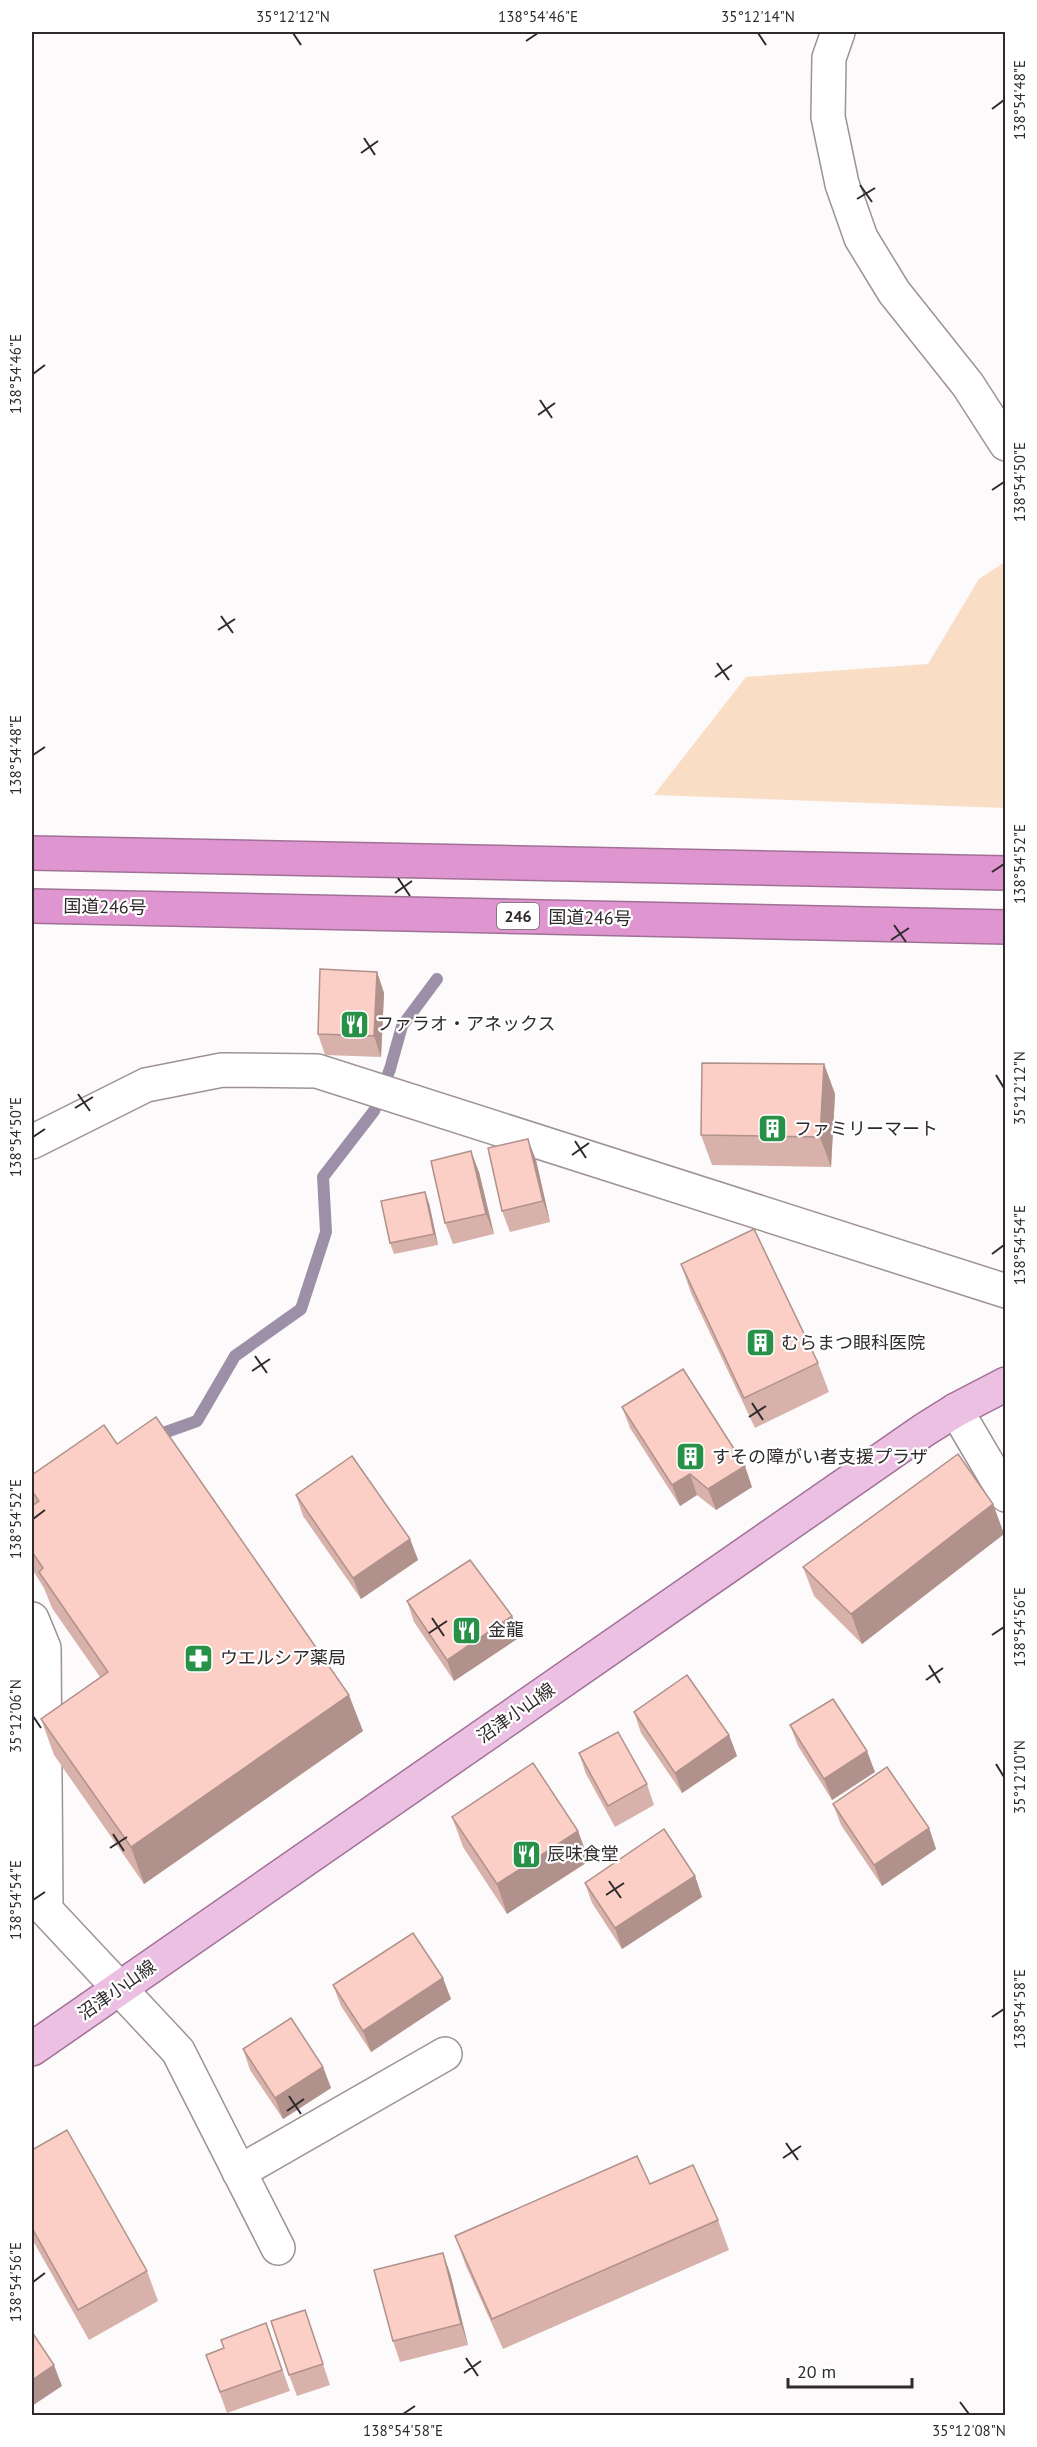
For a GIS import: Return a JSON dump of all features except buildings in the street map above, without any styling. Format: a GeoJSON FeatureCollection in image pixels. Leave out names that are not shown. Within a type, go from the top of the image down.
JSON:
{"type":"FeatureCollection","features":[{"type":"Feature","properties":{"kind":"highway"},"geometry":{"type":"LineString","coordinates":[[32,853],[1005,873]]}},
{"type":"Feature","properties":{"kind":"highway","name":"国道246号"},"geometry":{"type":"LineString","coordinates":[[32,906],[1005,927]]}},
{"type":"Feature","properties":{"kind":"main road","name":"沼津小山線"},"geometry":{"type":"LineString","coordinates":[[32,2049],[956,1410],[1005,1384]]}},
{"type":"Feature","properties":{"kind":"street"},"geometry":{"type":"LineString","coordinates":[[838,32],[829,58],[828,117],[842,184],[861,238],[894,292],[968,385],[1005,444]]}},
{"type":"Feature","properties":{"kind":"street"},"geometry":{"type":"LineString","coordinates":[[32,1142],[146,1085],[222,1070],[317,1071],[1005,1292]]}},
{"type":"Feature","properties":{"kind":"street"},"geometry":{"type":"LineString","coordinates":[[956,1410],[1005,1495]]}},
{"type":"Feature","properties":{"kind":"street"},"geometry":{"type":"LineString","coordinates":[[32,1619],[44,1648],[46,1910],[178,2050],[278,2248]]}},
{"type":"Feature","properties":{"kind":"street"},"geometry":{"type":"LineString","coordinates":[[239,2172],[445,2055]]}},
{"type":"Feature","properties":{"kind":"shaded area"},"geometry":{"type":"Polygon","coordinates":[[[1005,562],[1005,808],[654,795],[746,677],[928,664],[979,579],[1005,562]]]}},
{"type":"Feature","properties":{"kind":"waterway"},"geometry":{"type":"LineString","coordinates":[[152,1437],[197,1421],[235,1356],[301,1309],[326,1232],[323,1177],[374,1111],[390,1069],[402,1026],[437,979]]}},
{"type":"Feature","properties":{"kind":"place","name":"ファラオ・アネックス"},"geometry":{"type":"Point","coordinates":[355,1024]}},
{"type":"Feature","properties":{"kind":"place","name":"ファミリーマート"},"geometry":{"type":"Point","coordinates":[773,1129]}},
{"type":"Feature","properties":{"kind":"place","name":"むらまつ眼科医院"},"geometry":{"type":"Point","coordinates":[760,1343]}},
{"type":"Feature","properties":{"kind":"place","name":"すその障がい者支援プラザ"},"geometry":{"type":"Point","coordinates":[691,1457]}},
{"type":"Feature","properties":{"kind":"place","name":"金龍"},"geometry":{"type":"Point","coordinates":[467,1630]}},
{"type":"Feature","properties":{"kind":"place","name":"ウエルシア薬局"},"geometry":{"type":"Point","coordinates":[199,1658]}},
{"type":"Feature","properties":{"kind":"place","name":"辰味食堂"},"geometry":{"type":"Point","coordinates":[526,1854]}}]}
